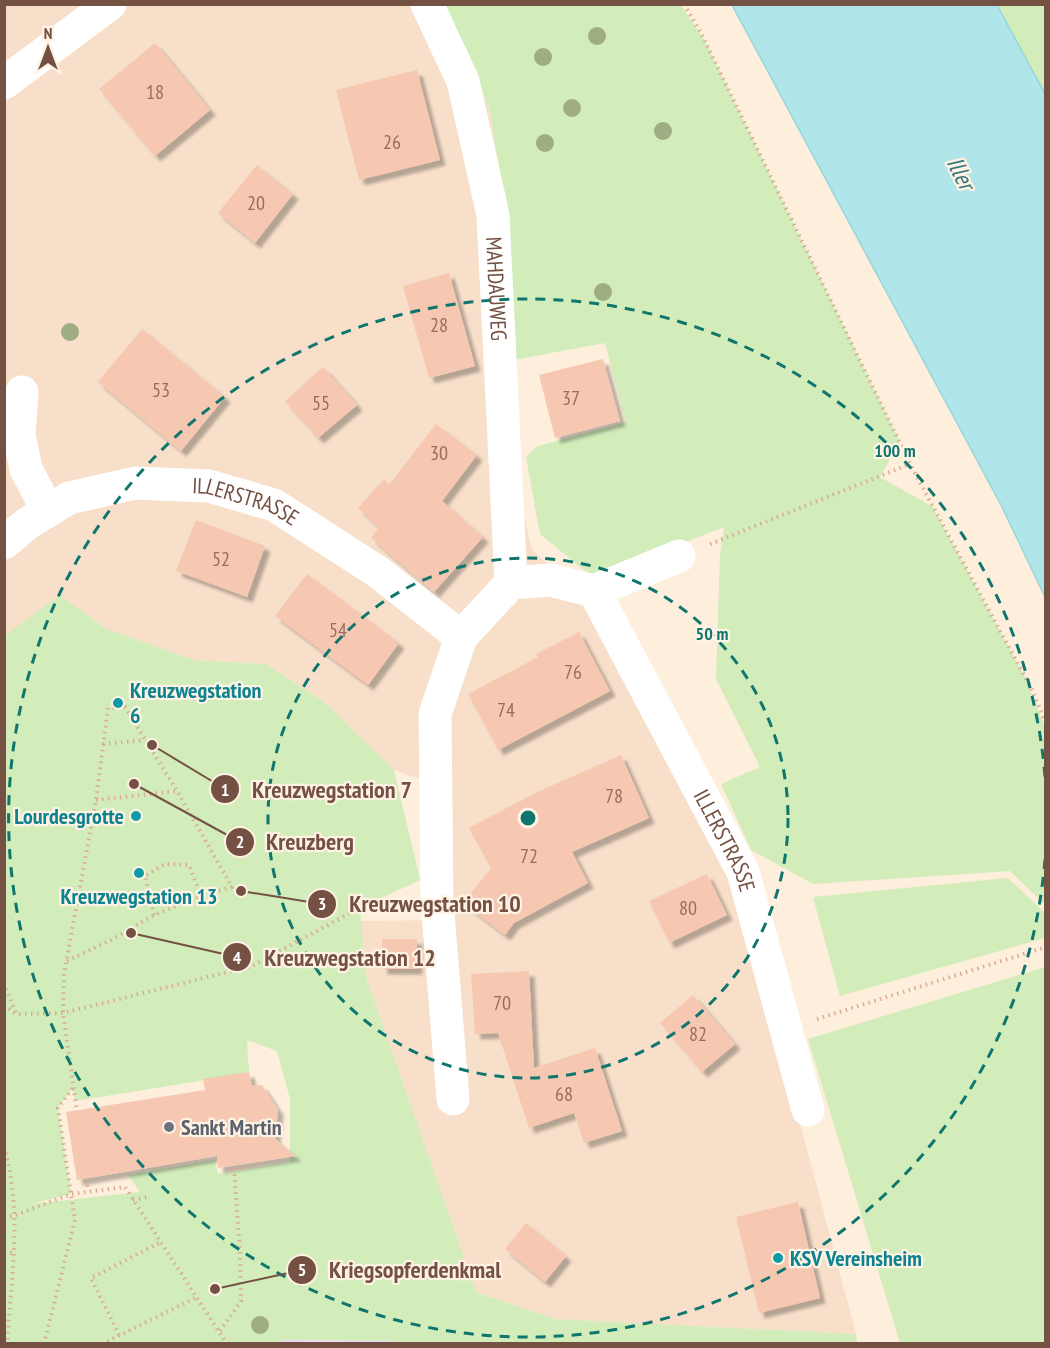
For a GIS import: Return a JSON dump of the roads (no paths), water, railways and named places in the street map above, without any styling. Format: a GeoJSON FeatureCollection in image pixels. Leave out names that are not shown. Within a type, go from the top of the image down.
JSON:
{"type":"FeatureCollection","features":[{"type":"Feature","properties":{"kind":"street"},"geometry":{"type":"LineString","coordinates":[[4,82],[110,4]]}},
{"type":"Feature","properties":{"kind":"street","name":"MAHDAUWEG"},"geometry":{"type":"LineString","coordinates":[[427,4],[463,81],[493,215],[512,583]]}},
{"type":"Feature","properties":{"kind":"street"},"geometry":{"type":"LineString","coordinates":[[22,392],[19,435],[26,469],[48,511]]}},
{"type":"Feature","properties":{"kind":"street","name":"ILLERSTRASSE"},"geometry":{"type":"LineString","coordinates":[[4,543],[28,523],[69,498],[135,483],[209,486],[274,505],[378,572],[461,637]]}},
{"type":"Feature","properties":{"kind":"street"},"geometry":{"type":"LineString","coordinates":[[453,1099],[437,900],[435,714],[461,637],[512,583],[550,580],[594,591],[679,556]]}},
{"type":"Feature","properties":{"kind":"street","name":"ILLERSTRASSE"},"geometry":{"type":"LineString","coordinates":[[594,591],[743,872],[808,1110]]}},
{"type":"Feature","properties":{"kind":"water","name":"Iller"},"geometry":{"type":"Polygon","coordinates":[[[732,5],[997,5],[1045,94],[1045,597],[1001,505],[732,5]]]}},
{"type":"Feature","properties":{"kind":"place","name":"Kreuzwegstation 6"},"geometry":{"type":"Point","coordinates":[118,703]}},
{"type":"Feature","properties":{"kind":"place","name":"Kreuzwegstation 7"},"geometry":{"type":"Point","coordinates":[152,745]}},
{"type":"Feature","properties":{"kind":"place","name":"Kreuzberg"},"geometry":{"type":"Point","coordinates":[134,784]}},
{"type":"Feature","properties":{"kind":"place","name":"Lourdesgrotte"},"geometry":{"type":"Point","coordinates":[136,816]}},
{"type":"Feature","properties":{"kind":"place","name":"Kreuzwegstation 13"},"geometry":{"type":"Point","coordinates":[139,873]}},
{"type":"Feature","properties":{"kind":"place","name":"Kreuzwegstation 10"},"geometry":{"type":"Point","coordinates":[241,891]}},
{"type":"Feature","properties":{"kind":"place","name":"Kreuzwegstation 12"},"geometry":{"type":"Point","coordinates":[131,933]}},
{"type":"Feature","properties":{"kind":"place","name":"Sankt Martin"},"geometry":{"type":"Point","coordinates":[169,1127]}},
{"type":"Feature","properties":{"kind":"place","name":"KSV Vereinsheim"},"geometry":{"type":"Point","coordinates":[778,1258]}},
{"type":"Feature","properties":{"kind":"place","name":"Kriegsopferdenkmal"},"geometry":{"type":"Point","coordinates":[215,1289]}}]}
